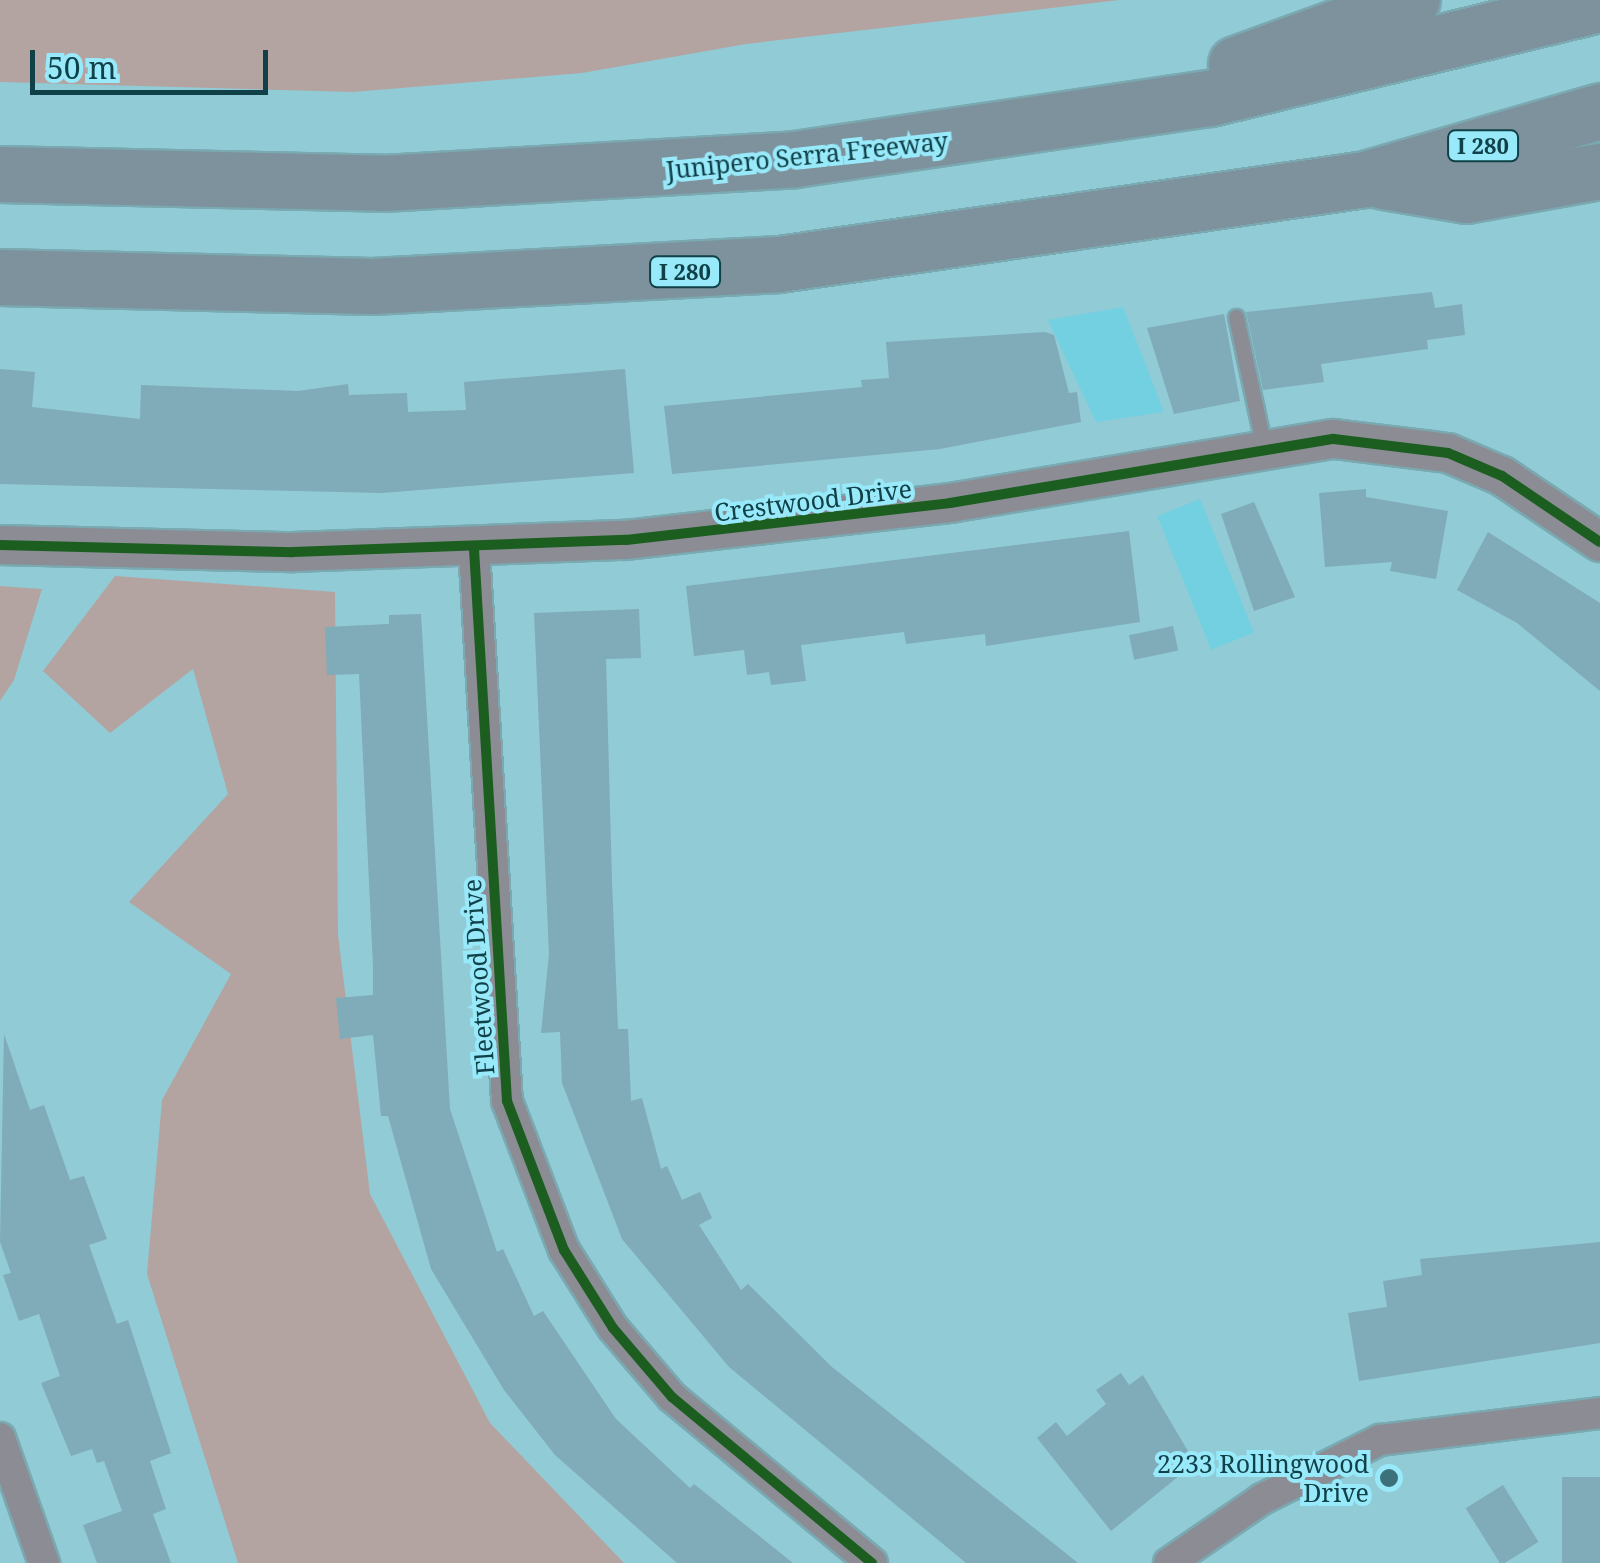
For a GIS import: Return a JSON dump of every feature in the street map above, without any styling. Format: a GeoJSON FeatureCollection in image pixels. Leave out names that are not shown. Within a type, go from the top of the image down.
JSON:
{"type":"FeatureCollection","features":[{"type":"Feature","properties":{"kind":"highway"},"geometry":{"type":"LineString","coordinates":[[1073,122],[1412,0]]}},
{"type":"Feature","properties":{"kind":"highway","name":"Junipero Serra Freeway"},"geometry":{"type":"LineString","coordinates":[[0,174],[262,184],[523,179],[796,159],[1073,122],[1328,73],[1600,4]]}},
{"type":"Feature","properties":{"kind":"highway","name":"I 280"},"geometry":{"type":"LineString","coordinates":[[0,276],[305,287],[644,275],[928,248],[1365,178],[1600,112]]}},
{"type":"Feature","properties":{"kind":"highway"},"geometry":{"type":"LineString","coordinates":[[1365,178],[1466,195],[1600,170]]}},
{"type":"Feature","properties":{"kind":"street","name":"Crestwood Drive"},"geometry":{"type":"LineString","coordinates":[[0,545],[474,548],[784,525],[1264,446],[1334,439],[1448,454],[1502,476],[1600,542]]}},
{"type":"Feature","properties":{"kind":"street","name":"Fleetwood Drive"},"geometry":{"type":"LineString","coordinates":[[474,548],[507,1101],[564,1250],[613,1328],[672,1397],[872,1563]]}},
{"type":"Feature","properties":{"kind":"street"},"geometry":{"type":"LineString","coordinates":[[1168,1563],[1262,1499],[1380,1440],[1600,1413]]}},
{"type":"Feature","properties":{"kind":"street"},"geometry":{"type":"LineString","coordinates":[[0,1438],[44,1563]]}},
{"type":"Feature","properties":{"kind":"lane"},"geometry":{"type":"LineString","coordinates":[[1236,317],[1264,446]]}},
{"type":"Feature","properties":{"kind":"shaded area"},"geometry":{"type":"Polygon","coordinates":[[[0,0],[1119,0],[746,44],[582,73],[353,92],[0,82],[0,0]]]}},
{"type":"Feature","properties":{"kind":"shaded area"},"geometry":{"type":"Polygon","coordinates":[[[1123,307],[1164,412],[1096,422],[1048,320],[1123,307]]]}},
{"type":"Feature","properties":{"kind":"shaded area"},"geometry":{"type":"Polygon","coordinates":[[[1200,499],[1254,633],[1211,650],[1157,516],[1200,499]]]}},
{"type":"Feature","properties":{"kind":"shaded area"},"geometry":{"type":"Polygon","coordinates":[[[115,576],[335,592],[338,935],[370,1194],[490,1423],[624,1563],[238,1563],[147,1274],[162,1100],[231,974],[129,902],[228,794],[193,669],[110,733],[43,671],[115,576]]]}},
{"type":"Feature","properties":{"kind":"shaded area"},"geometry":{"type":"Polygon","coordinates":[[[0,586],[42,589],[14,680],[0,701],[0,586]]]}},
{"type":"Feature","properties":{"kind":"building"},"geometry":{"type":"Polygon","coordinates":[[[1432,292],[1435,308],[1462,304],[1465,335],[1427,340],[1428,349],[1321,364],[1324,382],[1263,390],[1246,312],[1432,292]]]}},
{"type":"Feature","properties":{"kind":"building"},"geometry":{"type":"Polygon","coordinates":[[[1224,314],[1240,401],[1174,414],[1147,328],[1224,314]]]}},
{"type":"Feature","properties":{"kind":"building"},"geometry":{"type":"Polygon","coordinates":[[[1045,332],[1054,335],[1069,393],[1077,392],[1081,422],[940,449],[672,474],[664,406],[862,387],[861,380],[889,378],[886,342],[1045,332]]]}},
{"type":"Feature","properties":{"kind":"building"},"geometry":{"type":"Polygon","coordinates":[[[0,369],[35,372],[32,407],[140,419],[141,385],[298,391],[348,384],[349,395],[407,393],[408,412],[466,410],[464,382],[625,369],[634,473],[382,493],[0,484],[0,369]]]}},
{"type":"Feature","properties":{"kind":"building"},"geometry":{"type":"Polygon","coordinates":[[[1366,489],[1366,497],[1448,511],[1436,579],[1390,571],[1392,562],[1325,567],[1319,493],[1366,489]]]}},
{"type":"Feature","properties":{"kind":"building"},"geometry":{"type":"Polygon","coordinates":[[[1254,502],[1295,597],[1254,611],[1221,514],[1254,502]]]}},
{"type":"Feature","properties":{"kind":"building"},"geometry":{"type":"Polygon","coordinates":[[[1129,531],[1140,622],[986,646],[985,634],[906,644],[904,632],[801,645],[806,681],[771,685],[769,672],[747,675],[744,650],[694,656],[686,586],[1129,531]]]}},
{"type":"Feature","properties":{"kind":"building"},"geometry":{"type":"Polygon","coordinates":[[[1488,532],[1600,603],[1600,691],[1517,623],[1457,590],[1488,532]]]}},
{"type":"Feature","properties":{"kind":"building"},"geometry":{"type":"Polygon","coordinates":[[[639,609],[641,658],[606,659],[612,881],[618,1029],[628,1029],[631,1101],[642,1098],[661,1169],[667,1166],[682,1200],[700,1192],[712,1218],[699,1225],[741,1290],[748,1284],[832,1367],[1078,1563],[966,1563],[729,1367],[622,1239],[562,1083],[560,1032],[541,1033],[549,954],[534,613],[639,609]]]}},
{"type":"Feature","properties":{"kind":"building"},"geometry":{"type":"Polygon","coordinates":[[[421,614],[450,1109],[497,1252],[503,1249],[534,1316],[543,1311],[616,1419],[690,1488],[694,1484],[793,1563],[677,1563],[555,1455],[504,1390],[431,1269],[388,1116],[381,1116],[373,1035],[340,1039],[336,998],[373,995],[373,966],[359,674],[327,675],[325,627],[389,624],[389,615],[421,614]]]}},
{"type":"Feature","properties":{"kind":"building"},"geometry":{"type":"Polygon","coordinates":[[[1173,626],[1178,650],[1134,660],[1129,635],[1173,626]]]}},
{"type":"Feature","properties":{"kind":"building"},"geometry":{"type":"Polygon","coordinates":[[[4,1034],[30,1110],[44,1105],[70,1180],[84,1176],[107,1239],[89,1245],[117,1324],[128,1320],[171,1453],[150,1461],[166,1509],[153,1514],[171,1563],[97,1563],[83,1525],[122,1511],[104,1461],[97,1463],[92,1449],[71,1456],[41,1383],[60,1376],[39,1314],[19,1321],[3,1275],[11,1273],[0,1242],[4,1034]]]}},
{"type":"Feature","properties":{"kind":"building"},"geometry":{"type":"Polygon","coordinates":[[[1600,1242],[1600,1343],[1359,1381],[1348,1313],[1387,1307],[1383,1281],[1422,1275],[1420,1259],[1600,1242]]]}},
{"type":"Feature","properties":{"kind":"building"},"geometry":{"type":"Polygon","coordinates":[[[1121,1373],[1129,1385],[1143,1375],[1195,1463],[1111,1531],[1037,1438],[1056,1422],[1067,1436],[1106,1404],[1096,1390],[1121,1373]]]}},
{"type":"Feature","properties":{"kind":"building"},"geometry":{"type":"Polygon","coordinates":[[[1562,1477],[1600,1477],[1600,1563],[1562,1563],[1562,1477]]]}},
{"type":"Feature","properties":{"kind":"building"},"geometry":{"type":"Polygon","coordinates":[[[1503,1485],[1539,1542],[1500,1563],[1466,1508],[1503,1485]]]}},
{"type":"Feature","properties":{"kind":"cycle path"},"geometry":{"type":"LineString","coordinates":[[0,545],[293,552],[626,540],[950,503],[1334,439],[1448,453],[1502,476],[1600,542]]}},
{"type":"Feature","properties":{"kind":"cycle path"},"geometry":{"type":"LineString","coordinates":[[474,549],[507,1101],[564,1250],[613,1328],[672,1397],[872,1563]]}},
{"type":"Feature","properties":{"kind":"place","name":"2233 Rollingwood Drive"},"geometry":{"type":"Point","coordinates":[1389,1478]}}]}
